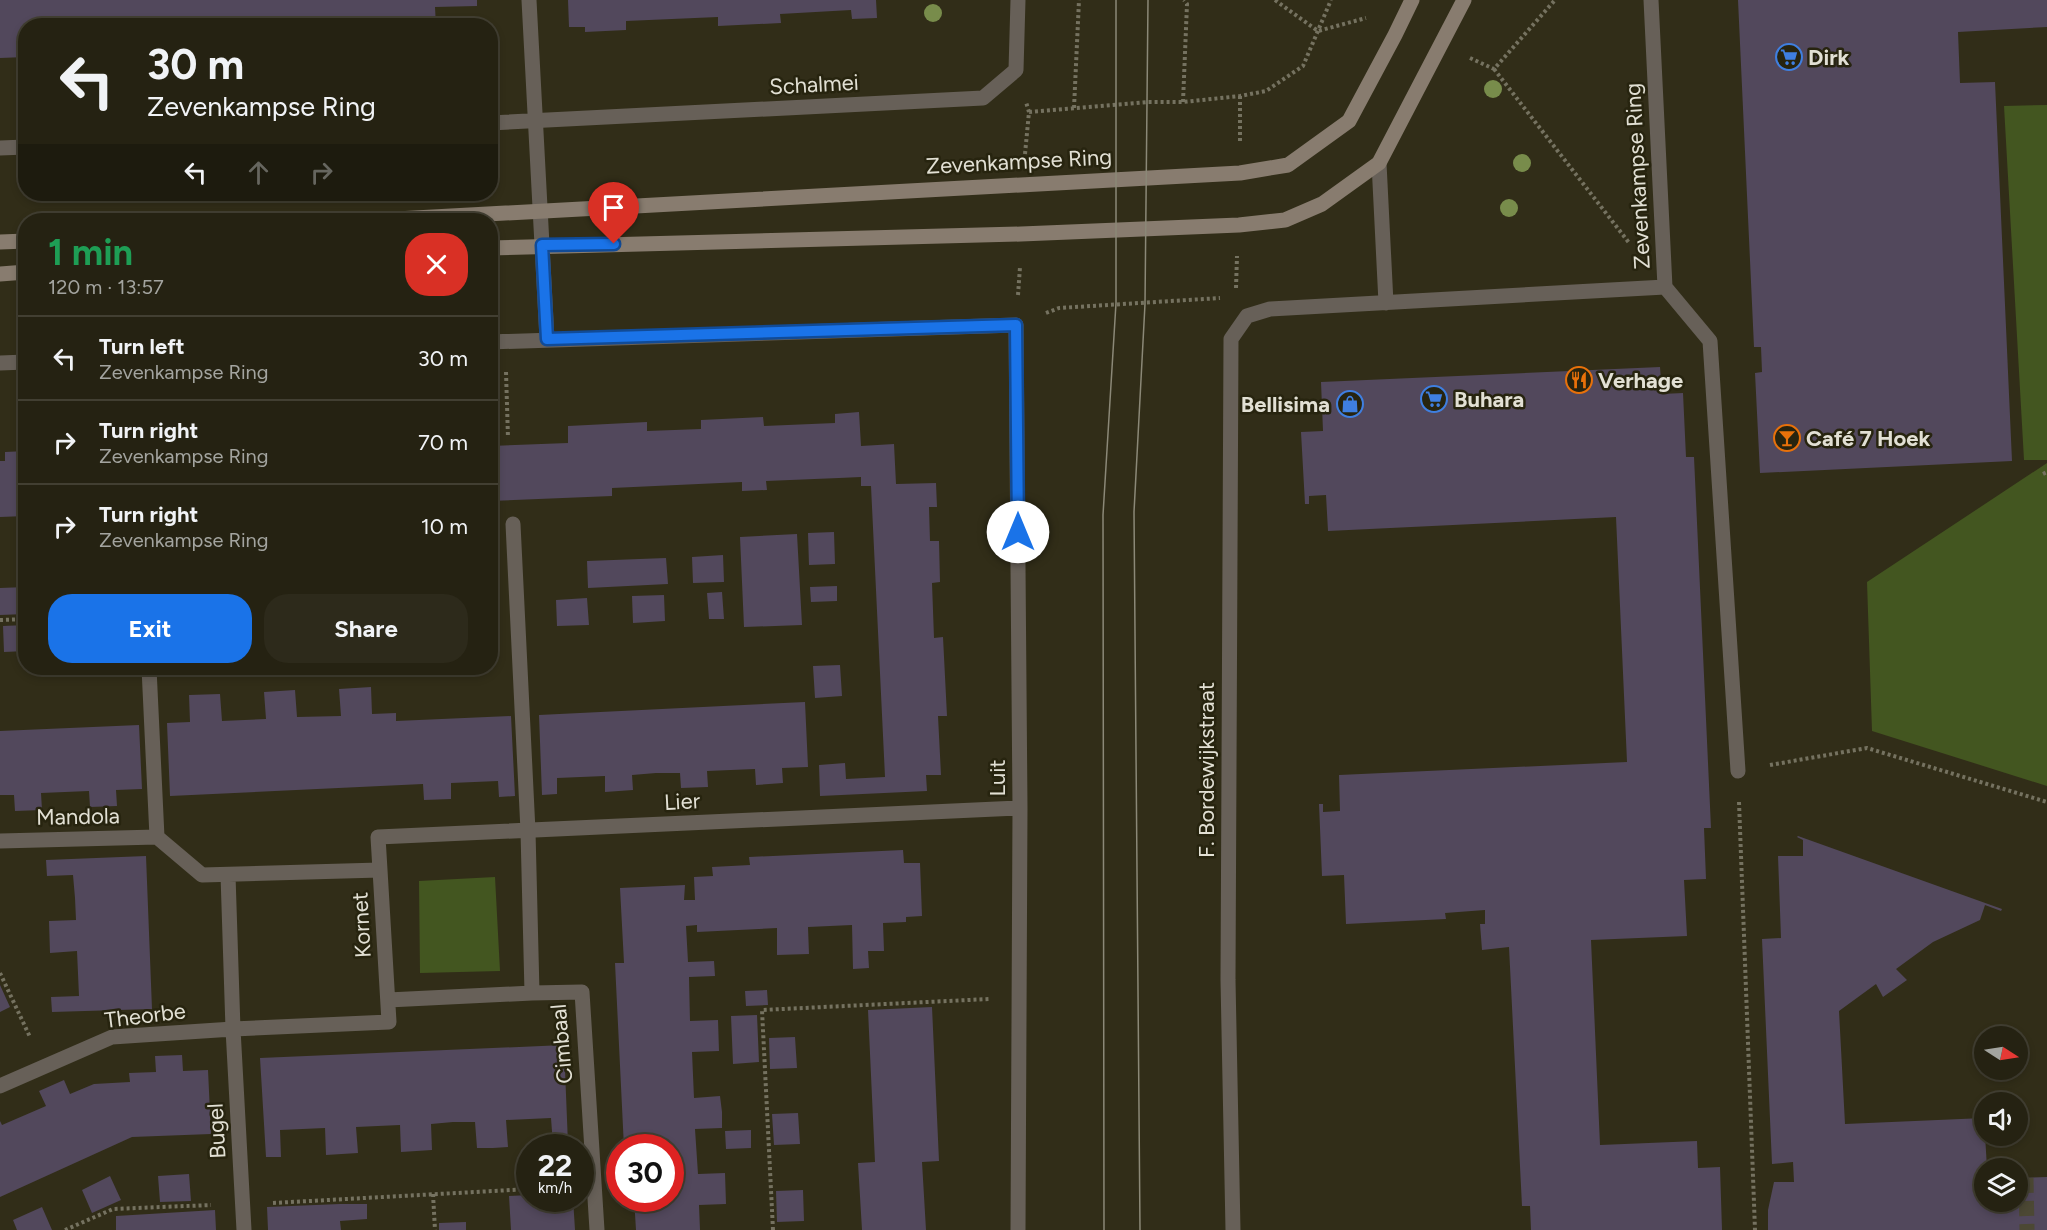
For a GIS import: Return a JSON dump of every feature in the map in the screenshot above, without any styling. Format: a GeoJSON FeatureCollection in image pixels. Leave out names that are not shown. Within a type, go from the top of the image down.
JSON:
{"type":"FeatureCollection","features":[{"type":"Feature","properties":{"kind":"street"},"geometry":{"type":"LineString","coordinates":[[529,0],[547,339]]}},
{"type":"Feature","properties":{"kind":"street","name":"Schalmei"},"geometry":{"type":"LineString","coordinates":[[534,121],[983,98],[1016,70],[1018,0]]}},
{"type":"Feature","properties":{"kind":"street","name":"Zevenkampse Ring"},"geometry":{"type":"LineString","coordinates":[[498,213],[1239,173],[1288,165],[1349,121],[1412,0]]}},
{"type":"Feature","properties":{"kind":"street"},"geometry":{"type":"LineString","coordinates":[[498,248],[1022,234],[1239,225],[1285,220],[1322,204],[1378,163],[1464,0]]}},
{"type":"Feature","properties":{"kind":"street","name":"Zevenkampse Ring"},"geometry":{"type":"LineString","coordinates":[[1247,316],[1270,309],[1665,287],[1651,0]]}},
{"type":"Feature","properties":{"kind":"street"},"geometry":{"type":"LineString","coordinates":[[498,123],[534,121]]}},
{"type":"Feature","properties":{"kind":"street"},"geometry":{"type":"LineString","coordinates":[[0,148],[18,147]]}},
{"type":"Feature","properties":{"kind":"street"},"geometry":{"type":"LineString","coordinates":[[1378,163],[1386,303]]}},
{"type":"Feature","properties":{"kind":"street"},"geometry":{"type":"LineString","coordinates":[[0,242],[18,241]]}},
{"type":"Feature","properties":{"kind":"street"},"geometry":{"type":"LineString","coordinates":[[0,274],[18,273]]}},
{"type":"Feature","properties":{"kind":"street"},"geometry":{"type":"LineString","coordinates":[[1665,287],[1710,341],[1737,771]]}},
{"type":"Feature","properties":{"kind":"street","name":"F. Bordewijkstraat"},"geometry":{"type":"LineString","coordinates":[[1233,1230],[1228,980],[1231,339],[1247,316]]}},
{"type":"Feature","properties":{"kind":"street"},"geometry":{"type":"LineString","coordinates":[[498,341],[1016,325]]}},
{"type":"Feature","properties":{"kind":"street","name":"Luit"},"geometry":{"type":"LineString","coordinates":[[1016,325],[1020,808],[1018,1230]]}},
{"type":"Feature","properties":{"kind":"street"},"geometry":{"type":"LineString","coordinates":[[0,363],[18,362]]}},
{"type":"Feature","properties":{"kind":"street","name":"Cimbaal"},"geometry":{"type":"LineString","coordinates":[[513,524],[528,831],[532,993],[582,992],[597,1230]]}},
{"type":"Feature","properties":{"kind":"street"},"geometry":{"type":"LineString","coordinates":[[148,675],[157,837]]}},
{"type":"Feature","properties":{"kind":"street","name":"Lier"},"geometry":{"type":"LineString","coordinates":[[380,870],[378,837],[1020,808]]}},
{"type":"Feature","properties":{"kind":"street","name":"Mandola"},"geometry":{"type":"LineString","coordinates":[[0,840],[157,837]]}},
{"type":"Feature","properties":{"kind":"street","name":"Kornet"},"geometry":{"type":"LineString","coordinates":[[157,837],[201,875],[380,870],[389,1022],[233,1029]]}},
{"type":"Feature","properties":{"kind":"street","name":"Bugel"},"geometry":{"type":"LineString","coordinates":[[228,875],[233,1029],[244,1230]]}},
{"type":"Feature","properties":{"kind":"street"},"geometry":{"type":"LineString","coordinates":[[388,1000],[532,993]]}},
{"type":"Feature","properties":{"kind":"street","name":"Theorbe"},"geometry":{"type":"LineString","coordinates":[[0,1086],[112,1037],[233,1029]]}},
{"type":"Feature","properties":{"kind":"path"},"geometry":{"type":"LineString","coordinates":[[1074,108],[1079,0]]}},
{"type":"Feature","properties":{"kind":"path"},"geometry":{"type":"LineString","coordinates":[[1183,102],[1187,4],[1184,0]]}},
{"type":"Feature","properties":{"kind":"path"},"geometry":{"type":"LineString","coordinates":[[1029,112],[1183,102],[1266,91],[1303,66],[1331,0]]}},
{"type":"Feature","properties":{"kind":"path"},"geometry":{"type":"LineString","coordinates":[[1494,69],[1665,287]]}},
{"type":"Feature","properties":{"kind":"path"},"geometry":{"type":"LineString","coordinates":[[1016,325],[1059,308],[1224,297]]}},
{"type":"Feature","properties":{"kind":"path"},"geometry":{"type":"LineString","coordinates":[[498,341],[508,438]]}},
{"type":"Feature","properties":{"kind":"path"},"geometry":{"type":"LineString","coordinates":[[0,620],[18,619]]}},
{"type":"Feature","properties":{"kind":"path"},"geometry":{"type":"LineString","coordinates":[[1755,1230],[1737,771],[1867,748],[2047,802]]}},
{"type":"Feature","properties":{"kind":"path"},"geometry":{"type":"LineString","coordinates":[[0,973],[44,1067]]}},
{"type":"Feature","properties":{"kind":"path"},"geometry":{"type":"LineString","coordinates":[[773,1230],[762,1010],[953,1000],[1020,999]]}},
{"type":"Feature","properties":{"kind":"path"},"geometry":{"type":"LineString","coordinates":[[65,1230],[113,1209],[516,1190]]}},
{"type":"Feature","properties":{"kind":"path"},"geometry":{"type":"LineString","coordinates":[[433,1194],[435,1230]]}},
{"type":"Feature","properties":{"kind":"green space"},"geometry":{"type":"Polygon","coordinates":[[[2047,105],[2047,460],[2024,460],[2004,106],[2047,105]]]}},
{"type":"Feature","properties":{"kind":"green space"},"geometry":{"type":"Polygon","coordinates":[[[2047,463],[2047,786],[1872,731],[1867,582],[2047,463]]]}},
{"type":"Feature","properties":{"kind":"green space"},"geometry":{"type":"Polygon","coordinates":[[[495,877],[500,971],[420,973],[419,881],[495,877]]]}},
{"type":"Feature","properties":{"kind":"building"},"geometry":{"type":"Polygon","coordinates":[[[0,0],[477,0],[477,6],[435,7],[436,18],[18,18],[18,57],[0,58],[0,0]]]}},
{"type":"Feature","properties":{"kind":"building"},"geometry":{"type":"Polygon","coordinates":[[[568,0],[876,0],[877,18],[852,19],[851,10],[780,14],[781,23],[718,26],[718,17],[626,21],[626,30],[585,32],[585,27],[569,27],[568,0]]]}},
{"type":"Feature","properties":{"kind":"building"},"geometry":{"type":"Polygon","coordinates":[[[1738,0],[2047,0],[2047,27],[1958,32],[1960,83],[1995,82],[2012,461],[1760,473],[1755,373],[1762,372],[1761,347],[1754,347],[1738,0]]]}},
{"type":"Feature","properties":{"kind":"building"},"geometry":{"type":"Polygon","coordinates":[[[1660,367],[1662,394],[1683,393],[1686,457],[1694,457],[1711,828],[1704,828],[1706,879],[1684,880],[1687,936],[1591,940],[1600,1145],[1697,1141],[1698,1168],[1720,1167],[1722,1230],[1531,1230],[1530,1206],[1522,1206],[1509,947],[1482,950],[1480,924],[1485,924],[1485,910],[1445,913],[1446,919],[1346,924],[1344,875],[1322,876],[1319,804],[1323,804],[1323,812],[1340,811],[1339,775],[1627,762],[1616,517],[1328,531],[1326,495],[1309,496],[1309,504],[1305,504],[1301,432],[1323,431],[1321,382],[1660,367]]]}},
{"type":"Feature","properties":{"kind":"building"},"geometry":{"type":"Polygon","coordinates":[[[859,412],[861,446],[894,444],[896,484],[936,483],[937,507],[929,507],[930,541],[939,541],[940,582],[932,583],[934,638],[943,637],[947,716],[938,716],[941,775],[926,775],[927,791],[820,796],[819,765],[845,763],[846,779],[885,777],[871,486],[861,486],[861,477],[766,481],[767,490],[742,491],[742,482],[612,488],[612,496],[498,501],[498,446],[568,443],[568,426],[647,422],[647,431],[701,429],[701,420],[763,417],[764,426],[835,423],[835,414],[859,412]]]}},
{"type":"Feature","properties":{"kind":"building"},"geometry":{"type":"Polygon","coordinates":[[[18,451],[18,516],[0,517],[0,461],[5,461],[5,452],[18,451]]]}},
{"type":"Feature","properties":{"kind":"building"},"geometry":{"type":"Polygon","coordinates":[[[834,532],[835,564],[809,565],[808,533],[834,532]]]}},
{"type":"Feature","properties":{"kind":"building"},"geometry":{"type":"Polygon","coordinates":[[[797,534],[802,625],[744,627],[740,537],[797,534]]]}},
{"type":"Feature","properties":{"kind":"building"},"geometry":{"type":"Polygon","coordinates":[[[723,555],[724,582],[693,583],[692,557],[723,555]]]}},
{"type":"Feature","properties":{"kind":"building"},"geometry":{"type":"Polygon","coordinates":[[[666,558],[668,584],[588,588],[587,561],[666,558]]]}},
{"type":"Feature","properties":{"kind":"building"},"geometry":{"type":"Polygon","coordinates":[[[837,586],[837,601],[811,602],[810,587],[837,586]]]}},
{"type":"Feature","properties":{"kind":"building"},"geometry":{"type":"Polygon","coordinates":[[[18,587],[18,614],[0,615],[0,588],[18,587]]]}},
{"type":"Feature","properties":{"kind":"building"},"geometry":{"type":"Polygon","coordinates":[[[722,592],[724,619],[709,619],[707,593],[722,592]]]}},
{"type":"Feature","properties":{"kind":"building"},"geometry":{"type":"Polygon","coordinates":[[[664,595],[665,621],[633,623],[632,596],[664,595]]]}},
{"type":"Feature","properties":{"kind":"building"},"geometry":{"type":"Polygon","coordinates":[[[587,598],[589,625],[557,626],[556,600],[587,598]]]}},
{"type":"Feature","properties":{"kind":"building"},"geometry":{"type":"Polygon","coordinates":[[[18,625],[18,651],[4,652],[3,626],[18,625]]]}},
{"type":"Feature","properties":{"kind":"building"},"geometry":{"type":"Polygon","coordinates":[[[840,665],[842,696],[815,698],[813,666],[840,665]]]}},
{"type":"Feature","properties":{"kind":"building"},"geometry":{"type":"Polygon","coordinates":[[[371,687],[372,714],[396,713],[396,721],[511,716],[515,796],[499,797],[498,781],[451,783],[451,799],[424,800],[423,784],[170,796],[167,723],[190,722],[189,695],[220,694],[222,721],[266,719],[264,692],[295,690],[297,717],[341,716],[339,689],[371,687]]]}},
{"type":"Feature","properties":{"kind":"building"},"geometry":{"type":"Polygon","coordinates":[[[805,702],[808,767],[782,768],[783,783],[756,785],[755,769],[707,771],[708,787],[681,788],[680,773],[656,773],[632,775],[633,790],[605,792],[605,776],[557,778],[557,794],[542,795],[539,715],[805,702]]]}},
{"type":"Feature","properties":{"kind":"building"},"geometry":{"type":"Polygon","coordinates":[[[139,725],[142,789],[116,790],[117,806],[90,807],[89,791],[41,793],[42,810],[15,811],[14,795],[0,795],[0,731],[139,725]]]}},
{"type":"Feature","properties":{"kind":"building"},"geometry":{"type":"Polygon","coordinates":[[[1797,837],[2002,909],[2001,911],[1985,905],[1980,920],[1933,942],[1896,969],[1907,980],[1883,997],[1876,984],[1839,1011],[1845,1124],[1974,1118],[1974,1146],[1986,1146],[1986,1158],[1974,1158],[1974,1212],[2028,1212],[2028,1178],[2047,1177],[2047,1230],[1768,1230],[1768,1210],[1774,1182],[1794,1182],[1793,1162],[1772,1164],[1762,939],[1781,938],[1778,856],[1803,856],[1803,840],[1797,837]]]}},
{"type":"Feature","properties":{"kind":"building"},"geometry":{"type":"Polygon","coordinates":[[[903,850],[904,863],[920,863],[922,916],[906,917],[906,922],[883,923],[884,951],[868,951],[869,968],[853,969],[852,925],[808,927],[809,954],[777,955],[777,928],[697,932],[697,925],[686,926],[688,962],[714,961],[715,976],[689,977],[690,1021],[718,1020],[719,1051],[692,1052],[694,1098],[720,1096],[722,1112],[722,1128],[695,1129],[698,1174],[725,1173],[726,1204],[699,1205],[700,1230],[636,1230],[635,1212],[684,1212],[684,1134],[623,1134],[615,963],[624,963],[620,888],[685,885],[684,900],[695,900],[694,877],[713,876],[712,867],[750,865],[749,857],[903,850]]]}},
{"type":"Feature","properties":{"kind":"building"},"geometry":{"type":"Polygon","coordinates":[[[146,856],[152,1009],[52,1012],[51,997],[79,996],[77,951],[50,953],[49,921],[76,920],[73,875],[47,876],[46,860],[146,856]]]}},
{"type":"Feature","properties":{"kind":"building"},"geometry":{"type":"Polygon","coordinates":[[[0,985],[10,1007],[0,1012],[0,985]]]}},
{"type":"Feature","properties":{"kind":"building"},"geometry":{"type":"Polygon","coordinates":[[[767,990],[768,1005],[746,1006],[745,991],[767,990]]]}},
{"type":"Feature","properties":{"kind":"building"},"geometry":{"type":"Polygon","coordinates":[[[932,1007],[939,1161],[922,1162],[926,1230],[862,1230],[858,1163],[875,1162],[868,1010],[932,1007]]]}},
{"type":"Feature","properties":{"kind":"building"},"geometry":{"type":"Polygon","coordinates":[[[757,1015],[759,1062],[733,1064],[731,1016],[757,1015]]]}},
{"type":"Feature","properties":{"kind":"building"},"geometry":{"type":"Polygon","coordinates":[[[795,1037],[797,1068],[770,1069],[769,1038],[795,1037]]]}},
{"type":"Feature","properties":{"kind":"building"},"geometry":{"type":"Polygon","coordinates":[[[564,1045],[568,1134],[552,1134],[551,1118],[506,1120],[508,1147],[477,1148],[475,1122],[431,1124],[432,1150],[401,1152],[400,1125],[356,1127],[358,1153],[326,1155],[325,1128],[280,1130],[281,1157],[266,1157],[260,1058],[564,1045]]]}},
{"type":"Feature","properties":{"kind":"building"},"geometry":{"type":"Polygon","coordinates":[[[182,1055],[183,1071],[208,1070],[211,1134],[132,1137],[0,1197],[0,1121],[2,1125],[46,1106],[39,1091],[64,1080],[70,1094],[94,1084],[130,1082],[129,1073],[156,1072],[155,1056],[182,1055]]]}},
{"type":"Feature","properties":{"kind":"building"},"geometry":{"type":"Polygon","coordinates":[[[798,1113],[800,1144],[774,1145],[772,1114],[798,1113]]]}},
{"type":"Feature","properties":{"kind":"building"},"geometry":{"type":"Polygon","coordinates":[[[751,1130],[751,1148],[726,1149],[725,1131],[751,1130]]]}},
{"type":"Feature","properties":{"kind":"building"},"geometry":{"type":"Polygon","coordinates":[[[189,1174],[191,1201],[160,1202],[158,1176],[189,1174]]]}},
{"type":"Feature","properties":{"kind":"building"},"geometry":{"type":"Polygon","coordinates":[[[110,1176],[121,1200],[92,1213],[82,1190],[110,1176]]]}},
{"type":"Feature","properties":{"kind":"building"},"geometry":{"type":"Polygon","coordinates":[[[803,1190],[804,1221],[777,1222],[776,1191],[803,1190]]]}},
{"type":"Feature","properties":{"kind":"building"},"geometry":{"type":"Polygon","coordinates":[[[509,1196],[516,1196],[516,1212],[574,1212],[575,1230],[511,1230],[509,1196]]]}},
{"type":"Feature","properties":{"kind":"building"},"geometry":{"type":"Polygon","coordinates":[[[367,1204],[367,1219],[340,1221],[341,1230],[268,1230],[267,1207],[367,1204]]]}},
{"type":"Feature","properties":{"kind":"building"},"geometry":{"type":"Polygon","coordinates":[[[42,1207],[52,1230],[17,1230],[13,1220],[42,1207]]]}},
{"type":"Feature","properties":{"kind":"building"},"geometry":{"type":"Polygon","coordinates":[[[215,1210],[216,1230],[116,1230],[116,1216],[215,1210]]]}},
{"type":"Feature","properties":{"kind":"building"},"geometry":{"type":"Polygon","coordinates":[[[466,1222],[466,1230],[439,1230],[439,1223],[466,1222]]]}},
{"type":"Feature","properties":{"kind":"tunnel"},"geometry":{"type":"LineString","coordinates":[[2027,1212],[2027,1230]]}},
{"type":"Feature","properties":{"kind":"tram line"},"geometry":{"type":"LineString","coordinates":[[1104,1230],[1103,515],[1116,303],[1116,0]]}},
{"type":"Feature","properties":{"kind":"tram line"},"geometry":{"type":"LineString","coordinates":[[1140,1230],[1134,512],[1145,304],[1148,0]]}},
{"type":"Feature","properties":{"kind":"place","name":"Dirk"},"geometry":{"type":"Point","coordinates":[1789,57]}},
{"type":"Feature","properties":{"kind":"place","name":"Verhage"},"geometry":{"type":"Point","coordinates":[1579,380]}},
{"type":"Feature","properties":{"kind":"place","name":"Buhara"},"geometry":{"type":"Point","coordinates":[1434,399]}},
{"type":"Feature","properties":{"kind":"place","name":"Bellisima"},"geometry":{"type":"Point","coordinates":[1350,404]}},
{"type":"Feature","properties":{"kind":"place","name":"Café 7 Hoek"},"geometry":{"type":"Point","coordinates":[1787,438]}},
{"type":"Feature","properties":{"kind":"route"},"geometry":{"type":"LineString","coordinates":[[614,244],[542,245],[547,339],[1016,325],[1018,532]]}}]}
